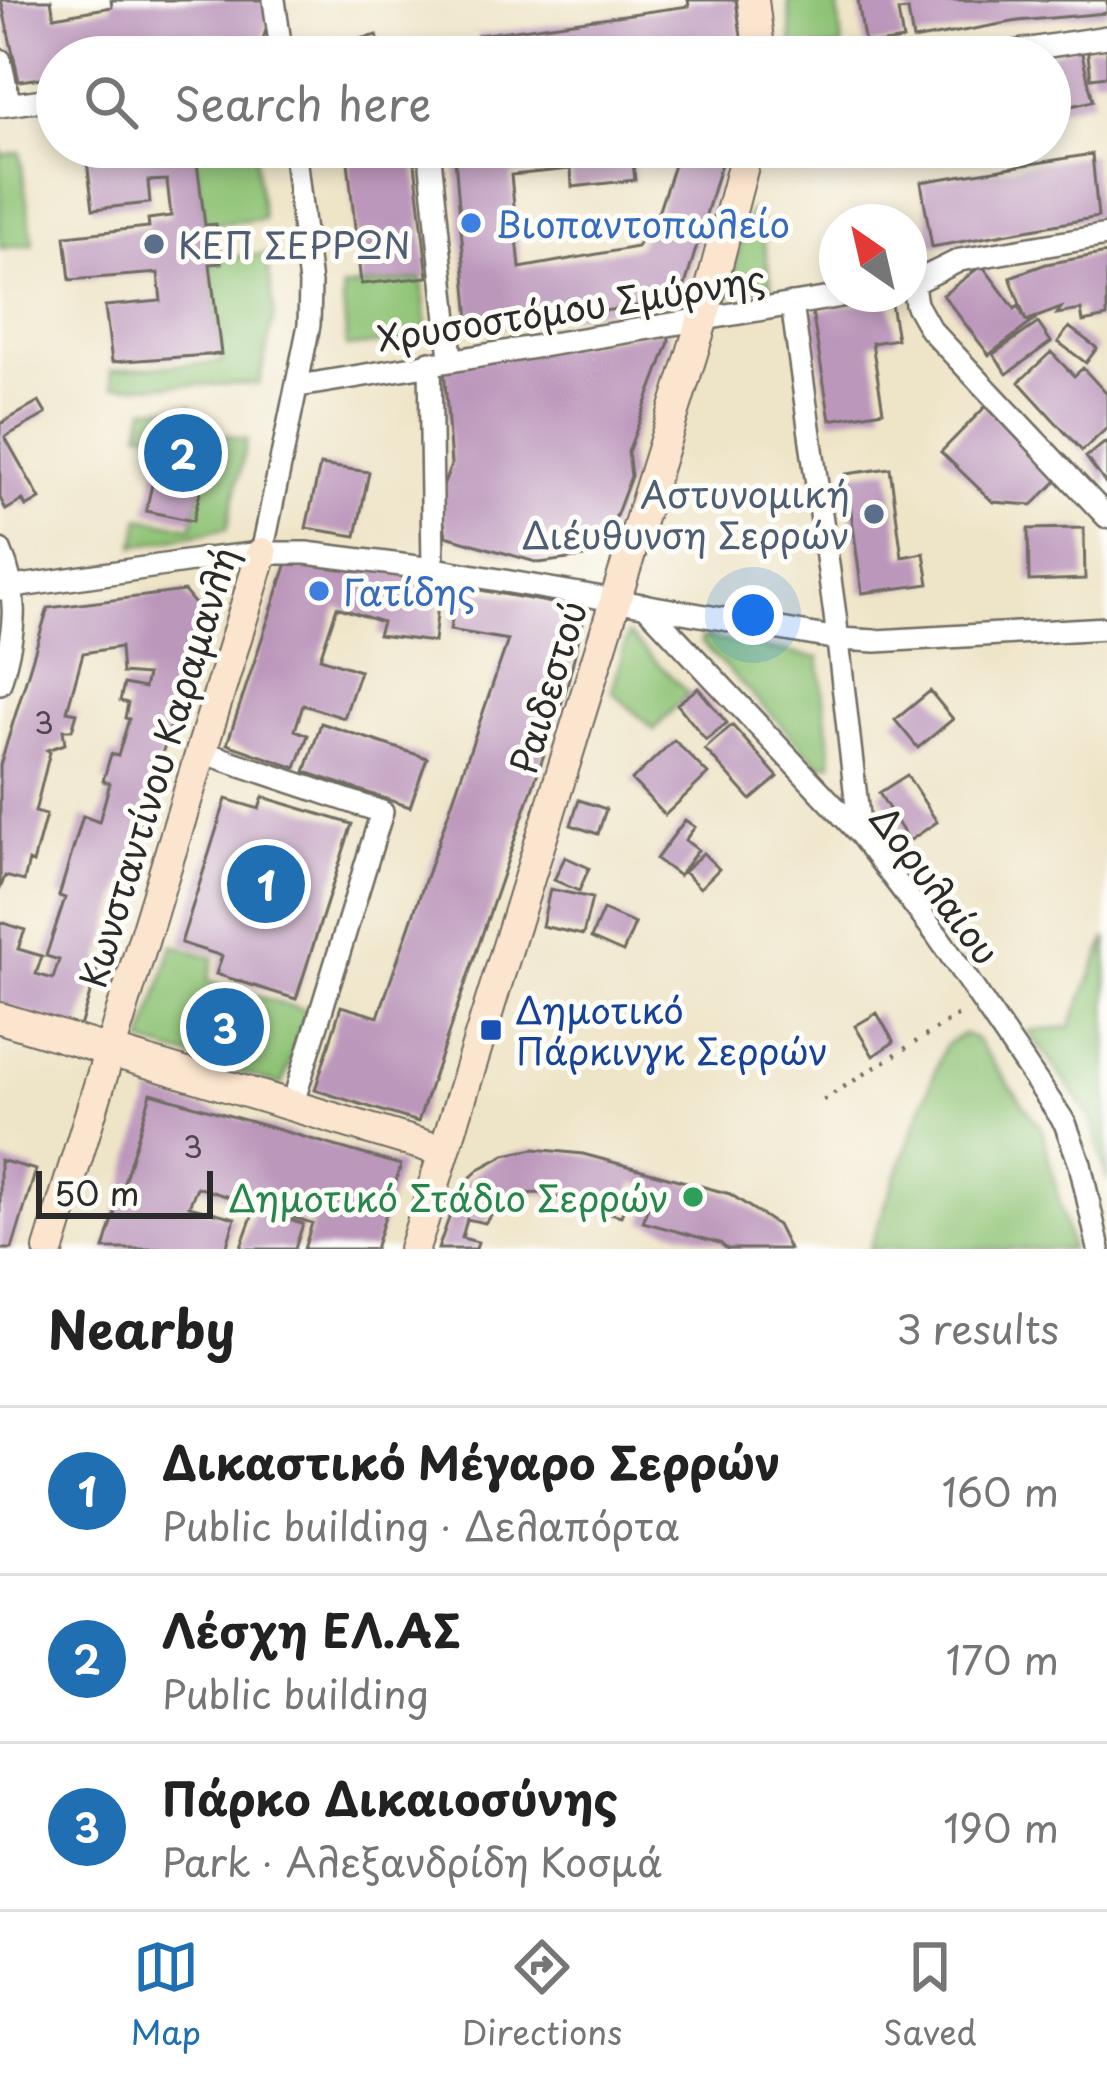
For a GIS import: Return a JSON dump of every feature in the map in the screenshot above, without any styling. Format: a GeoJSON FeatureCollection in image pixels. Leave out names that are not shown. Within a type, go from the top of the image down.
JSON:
{"type":"FeatureCollection","features":[{"type":"Feature","properties":{"kind":"main road"},"geometry":{"type":"LineString","coordinates":[[753,0],[757,36]]}},
{"type":"Feature","properties":{"kind":"main road","name":"Ραιδεστού"},"geometry":{"type":"LineString","coordinates":[[414,1249],[630,603],[742,168]]}},
{"type":"Feature","properties":{"kind":"main road","name":"Κωνσταντίνου Καραμανλή"},"geometry":{"type":"LineString","coordinates":[[50,1249],[262,553]]}},
{"type":"Feature","properties":{"kind":"main road"},"geometry":{"type":"LineString","coordinates":[[0,1018],[443,1151]]}},
{"type":"Feature","properties":{"kind":"street"},"geometry":{"type":"LineString","coordinates":[[274,0],[279,36]]}},
{"type":"Feature","properties":{"kind":"street"},"geometry":{"type":"LineString","coordinates":[[1071,43],[1107,37]]}},
{"type":"Feature","properties":{"kind":"street"},"geometry":{"type":"LineString","coordinates":[[0,61],[5,105],[36,101]]}},
{"type":"Feature","properties":{"kind":"street","name":"Κωνσταντίνου Καραμανλή"},"geometry":{"type":"LineString","coordinates":[[262,553],[299,386],[310,304],[296,168]]}},
{"type":"Feature","properties":{"kind":"street"},"geometry":{"type":"LineString","coordinates":[[430,168],[440,360],[433,568]]}},
{"type":"Feature","properties":{"kind":"street"},"geometry":{"type":"LineString","coordinates":[[927,277],[960,260],[1107,235]]}},
{"type":"Feature","properties":{"kind":"street","name":"Χρυσοστόμου Σμύρνης"},"geometry":{"type":"LineString","coordinates":[[299,386],[819,300]]}},
{"type":"Feature","properties":{"kind":"street"},"geometry":{"type":"LineString","coordinates":[[792,304],[860,834]]}},
{"type":"Feature","properties":{"kind":"street"},"geometry":{"type":"LineString","coordinates":[[921,312],[931,329],[1107,517]]}},
{"type":"Feature","properties":{"kind":"street"},"geometry":{"type":"LineString","coordinates":[[0,550],[14,631],[0,683]]}},
{"type":"Feature","properties":{"kind":"street"},"geometry":{"type":"LineString","coordinates":[[6,587],[262,553],[306,553],[433,568],[838,639],[907,640],[1107,628]]}},
{"type":"Feature","properties":{"kind":"street","name":"Δορυλαίου"},"geometry":{"type":"LineString","coordinates":[[630,603],[860,834],[982,1000],[1065,1124],[1080,1164],[1099,1249]]}},
{"type":"Feature","properties":{"kind":"street"},"geometry":{"type":"LineString","coordinates":[[202,752],[382,812],[292,1106]]}},
{"type":"Feature","properties":{"kind":"path"},"geometry":{"type":"LineString","coordinates":[[823,1100],[982,1000]]}},
{"type":"Feature","properties":{"kind":"green space"},"geometry":{"type":"Polygon","coordinates":[[[788,0],[837,0],[841,36],[791,36],[788,0]]]}},
{"type":"Feature","properties":{"kind":"green space"},"geometry":{"type":"Polygon","coordinates":[[[0,144],[2,155],[20,152],[33,245],[0,248],[0,144]]]}},
{"type":"Feature","properties":{"kind":"green space"},"geometry":{"type":"Polygon","coordinates":[[[198,168],[257,168],[263,219],[205,225],[198,168]]]}},
{"type":"Feature","properties":{"kind":"green space"},"geometry":{"type":"Polygon","coordinates":[[[758,211],[772,287],[726,295],[750,212],[758,211]]]}},
{"type":"Feature","properties":{"kind":"green space"},"geometry":{"type":"Polygon","coordinates":[[[267,254],[274,314],[259,384],[113,386],[111,370],[222,362],[210,264],[221,263],[221,258],[267,254]]]}},
{"type":"Feature","properties":{"kind":"green space"},"geometry":{"type":"Polygon","coordinates":[[[422,279],[428,338],[347,347],[342,288],[422,279]]]}},
{"type":"Feature","properties":{"kind":"green space"},"geometry":{"type":"Polygon","coordinates":[[[192,406],[186,433],[140,432],[145,408],[192,406]]]}},
{"type":"Feature","properties":{"kind":"green space"},"geometry":{"type":"Polygon","coordinates":[[[214,433],[247,440],[227,529],[135,546],[140,518],[192,527],[214,433]]]}},
{"type":"Feature","properties":{"kind":"green space"},"geometry":{"type":"Polygon","coordinates":[[[628,634],[688,693],[654,730],[612,691],[628,634]]]}},
{"type":"Feature","properties":{"kind":"green space"},"geometry":{"type":"Polygon","coordinates":[[[702,637],[819,658],[832,763],[820,765],[701,642],[702,637]]]}},
{"type":"Feature","properties":{"kind":"green space"},"geometry":{"type":"Polygon","coordinates":[[[1107,937],[1107,1180],[1092,1119],[1028,1031],[1070,1027],[1107,937]]]}},
{"type":"Feature","properties":{"kind":"green space"},"geometry":{"type":"Polygon","coordinates":[[[173,945],[214,958],[208,981],[307,1011],[282,1085],[143,1043],[173,945]]]}},
{"type":"Feature","properties":{"kind":"green space"},"geometry":{"type":"Polygon","coordinates":[[[964,1034],[975,1038],[1042,1130],[1071,1249],[869,1249],[945,1045],[964,1034]]]}},
{"type":"Feature","properties":{"kind":"building"},"geometry":{"type":"Polygon","coordinates":[[[1,0],[51,0],[54,17],[112,7],[111,0],[266,0],[269,19],[264,36],[36,36],[36,79],[19,81],[1,0]]]}},
{"type":"Feature","properties":{"kind":"building"},"geometry":{"type":"Polygon","coordinates":[[[688,0],[736,0],[741,36],[478,36],[478,35],[689,6],[688,0]]]}},
{"type":"Feature","properties":{"kind":"building"},"geometry":{"type":"Polygon","coordinates":[[[858,0],[1107,0],[1107,13],[1018,21],[935,36],[912,36],[908,10],[898,11],[902,36],[863,36],[858,0]]]}},
{"type":"Feature","properties":{"kind":"building"},"geometry":{"type":"Polygon","coordinates":[[[1080,45],[1093,101],[1071,106],[1071,47],[1080,45]]]}},
{"type":"Feature","properties":{"kind":"building"},"geometry":{"type":"Polygon","coordinates":[[[1107,45],[1107,76],[1091,78],[1087,47],[1107,45]]]}},
{"type":"Feature","properties":{"kind":"building"},"geometry":{"type":"Polygon","coordinates":[[[1092,154],[1098,217],[932,247],[921,182],[1006,168],[1071,168],[1071,157],[1092,154]]]}},
{"type":"Feature","properties":{"kind":"building"},"geometry":{"type":"Polygon","coordinates":[[[88,168],[198,168],[205,225],[216,224],[221,258],[221,263],[210,264],[221,354],[112,362],[105,306],[161,301],[158,273],[70,280],[65,236],[149,227],[148,219],[171,216],[167,180],[148,181],[150,203],[93,209],[88,168]]]}},
{"type":"Feature","properties":{"kind":"building"},"geometry":{"type":"Polygon","coordinates":[[[349,168],[415,168],[428,277],[361,284],[349,168]]]}},
{"type":"Feature","properties":{"kind":"building"},"geometry":{"type":"Polygon","coordinates":[[[456,168],[634,168],[635,180],[572,187],[571,169],[511,175],[520,268],[637,247],[659,210],[673,168],[720,168],[681,299],[470,332],[456,168]]]}},
{"type":"Feature","properties":{"kind":"building"},"geometry":{"type":"Polygon","coordinates":[[[1107,253],[1107,317],[1083,322],[1081,310],[1057,314],[1061,308],[1026,321],[1010,277],[1046,264],[1107,253]]]}},
{"type":"Feature","properties":{"kind":"building"},"geometry":{"type":"Polygon","coordinates":[[[982,265],[1026,321],[1036,319],[989,355],[943,295],[982,265]]]}},
{"type":"Feature","properties":{"kind":"building"},"geometry":{"type":"Polygon","coordinates":[[[812,311],[892,312],[897,339],[872,343],[883,411],[830,420],[812,311]]]}},
{"type":"Feature","properties":{"kind":"building"},"geometry":{"type":"Polygon","coordinates":[[[1038,323],[1051,342],[1007,374],[993,354],[1038,323]]]}},
{"type":"Feature","properties":{"kind":"building"},"geometry":{"type":"Polygon","coordinates":[[[1069,327],[1097,348],[1086,363],[1058,342],[1069,327]]]}},
{"type":"Feature","properties":{"kind":"building"},"geometry":{"type":"Polygon","coordinates":[[[668,329],[669,342],[628,452],[631,476],[605,546],[587,549],[584,557],[539,563],[446,536],[440,495],[451,465],[444,366],[668,329]]]}},
{"type":"Feature","properties":{"kind":"building"},"geometry":{"type":"Polygon","coordinates":[[[1051,352],[1074,376],[1083,368],[1107,394],[1107,428],[1082,451],[1019,382],[1051,352]]]}},
{"type":"Feature","properties":{"kind":"building"},"geometry":{"type":"Polygon","coordinates":[[[39,402],[46,414],[5,437],[40,499],[26,507],[23,500],[6,510],[0,498],[0,424],[39,402]]]}},
{"type":"Feature","properties":{"kind":"building"},"geometry":{"type":"Polygon","coordinates":[[[986,406],[1058,480],[1032,505],[993,502],[941,452],[986,406]]]}},
{"type":"Feature","properties":{"kind":"building"},"geometry":{"type":"Polygon","coordinates":[[[1107,441],[1107,485],[1086,457],[1107,441]]]}},
{"type":"Feature","properties":{"kind":"building"},"geometry":{"type":"Polygon","coordinates":[[[161,445],[209,456],[193,521],[146,511],[161,445]]]}},
{"type":"Feature","properties":{"kind":"building"},"geometry":{"type":"Polygon","coordinates":[[[320,465],[369,472],[356,536],[306,528],[320,465]]]}},
{"type":"Feature","properties":{"kind":"building","name":"Αστυνομική Διέυθυνση Σερρών"},"geometry":{"type":"Polygon","coordinates":[[[890,468],[902,557],[924,553],[929,584],[862,593],[846,474],[890,468]]]}},
{"type":"Feature","properties":{"kind":"building"},"geometry":{"type":"Polygon","coordinates":[[[1084,528],[1085,579],[1029,581],[1028,529],[1084,528]]]}},
{"type":"Feature","properties":{"kind":"building"},"geometry":{"type":"Polygon","coordinates":[[[289,557],[441,576],[434,642],[378,635],[382,622],[337,607],[320,658],[360,671],[344,718],[303,705],[295,730],[308,735],[296,768],[227,744],[289,557]]]}},
{"type":"Feature","properties":{"kind":"building"},"geometry":{"type":"Polygon","coordinates":[[[458,586],[586,609],[566,690],[418,1122],[315,1090],[341,1006],[378,1017],[508,640],[450,630],[458,586]]]}},
{"type":"Feature","properties":{"kind":"building"},"geometry":{"type":"Polygon","coordinates":[[[184,591],[204,615],[79,1030],[0,1004],[0,922],[25,930],[18,949],[42,956],[36,974],[53,979],[59,960],[46,956],[83,816],[99,822],[110,783],[103,781],[111,754],[118,756],[129,719],[125,718],[128,703],[120,701],[124,684],[144,688],[147,675],[122,673],[120,647],[83,653],[67,711],[77,713],[72,730],[63,730],[65,744],[47,750],[35,812],[46,815],[33,863],[29,861],[24,881],[5,876],[0,889],[0,765],[48,608],[184,591]]]}},
{"type":"Feature","properties":{"kind":"building"},"geometry":{"type":"Polygon","coordinates":[[[698,688],[727,723],[706,740],[677,704],[698,688]]]}},
{"type":"Feature","properties":{"kind":"building"},"geometry":{"type":"Polygon","coordinates":[[[930,691],[953,719],[918,748],[895,720],[930,691]]]}},
{"type":"Feature","properties":{"kind":"building"},"geometry":{"type":"Polygon","coordinates":[[[321,723],[427,758],[410,807],[305,772],[321,723]]]}},
{"type":"Feature","properties":{"kind":"building"},"geometry":{"type":"Polygon","coordinates":[[[732,725],[778,777],[751,800],[705,749],[732,725]]]}},
{"type":"Feature","properties":{"kind":"building"},"geometry":{"type":"Polygon","coordinates":[[[674,740],[708,774],[665,815],[632,780],[674,740]]]}},
{"type":"Feature","properties":{"kind":"building"},"geometry":{"type":"Polygon","coordinates":[[[907,775],[937,822],[909,841],[879,793],[907,775]]]}},
{"type":"Feature","properties":{"kind":"building"},"geometry":{"type":"Polygon","coordinates":[[[263,797],[352,824],[296,999],[216,974],[222,956],[181,943],[226,799],[259,809],[263,797]]]}},
{"type":"Feature","properties":{"kind":"building"},"geometry":{"type":"Polygon","coordinates":[[[579,800],[606,809],[598,834],[571,825],[579,800]]]}},
{"type":"Feature","properties":{"kind":"building"},"geometry":{"type":"Polygon","coordinates":[[[685,820],[695,827],[685,840],[698,850],[679,876],[656,859],[685,820]]]}},
{"type":"Feature","properties":{"kind":"building"},"geometry":{"type":"Polygon","coordinates":[[[703,853],[719,869],[700,888],[684,872],[703,853]]]}},
{"type":"Feature","properties":{"kind":"building"},"geometry":{"type":"Polygon","coordinates":[[[565,857],[589,868],[579,891],[554,880],[565,857]]]}},
{"type":"Feature","properties":{"kind":"building"},"geometry":{"type":"Polygon","coordinates":[[[550,889],[592,898],[583,935],[542,926],[550,889]]]}},
{"type":"Feature","properties":{"kind":"building"},"geometry":{"type":"Polygon","coordinates":[[[603,910],[635,924],[623,952],[591,938],[603,910]]]}},
{"type":"Feature","properties":{"kind":"building"},"geometry":{"type":"Polygon","coordinates":[[[877,1013],[894,1042],[873,1056],[855,1026],[877,1013]]]}},
{"type":"Feature","properties":{"kind":"building"},"geometry":{"type":"Polygon","coordinates":[[[151,1093],[401,1165],[375,1249],[304,1249],[312,1223],[197,1187],[189,1206],[235,1218],[226,1249],[104,1249],[151,1093]]]}},
{"type":"Feature","properties":{"kind":"building","name":"Δημοτικό Στάδιο Σερρών"},"geometry":{"type":"Polygon","coordinates":[[[534,1149],[583,1154],[730,1194],[777,1225],[789,1249],[727,1249],[643,1222],[654,1188],[634,1183],[621,1216],[540,1193],[518,1194],[502,1200],[485,1223],[467,1219],[462,1238],[478,1242],[476,1249],[438,1249],[460,1187],[505,1155],[534,1149]]]}},
{"type":"Feature","properties":{"kind":"building"},"geometry":{"type":"Polygon","coordinates":[[[0,1160],[36,1170],[12,1249],[0,1249],[0,1160]]]}},
{"type":"Feature","properties":{"kind":"building"},"geometry":{"type":"Polygon","coordinates":[[[255,1208],[303,1224],[295,1249],[240,1249],[255,1208]]]}},
{"type":"Feature","properties":{"kind":"place","name":"Βιοπαντοπωλείο"},"geometry":{"type":"Point","coordinates":[471,223]}},
{"type":"Feature","properties":{"kind":"place","name":"ΚΕΠ ΣΕΡΡΩΝ"},"geometry":{"type":"Point","coordinates":[154,244]}},
{"type":"Feature","properties":{"kind":"place","name":"Λέσχη ΕΛ.ΑΣ"},"geometry":{"type":"Point","coordinates":[183,453]}},
{"type":"Feature","properties":{"kind":"place","name":"Αστυνομική Διέυθυνση Σερρών"},"geometry":{"type":"Point","coordinates":[874,514]}},
{"type":"Feature","properties":{"kind":"place","name":"Γατίδης"},"geometry":{"type":"Point","coordinates":[319,591]}},
{"type":"Feature","properties":{"kind":"place","name":"Δικαστικό Μέγαρο Σερρών"},"geometry":{"type":"Point","coordinates":[266,884]}},
{"type":"Feature","properties":{"kind":"place","name":"Πάρκο Δικαιοσύνης"},"geometry":{"type":"Point","coordinates":[225,1027]}},
{"type":"Feature","properties":{"kind":"place","name":"Δημοτικό Πάρκινγκ Σερρών"},"geometry":{"type":"Point","coordinates":[491,1030]}},
{"type":"Feature","properties":{"kind":"place","name":"Δημοτικό Στάδιο Σερρών"},"geometry":{"type":"Point","coordinates":[693,1197]}}]}
